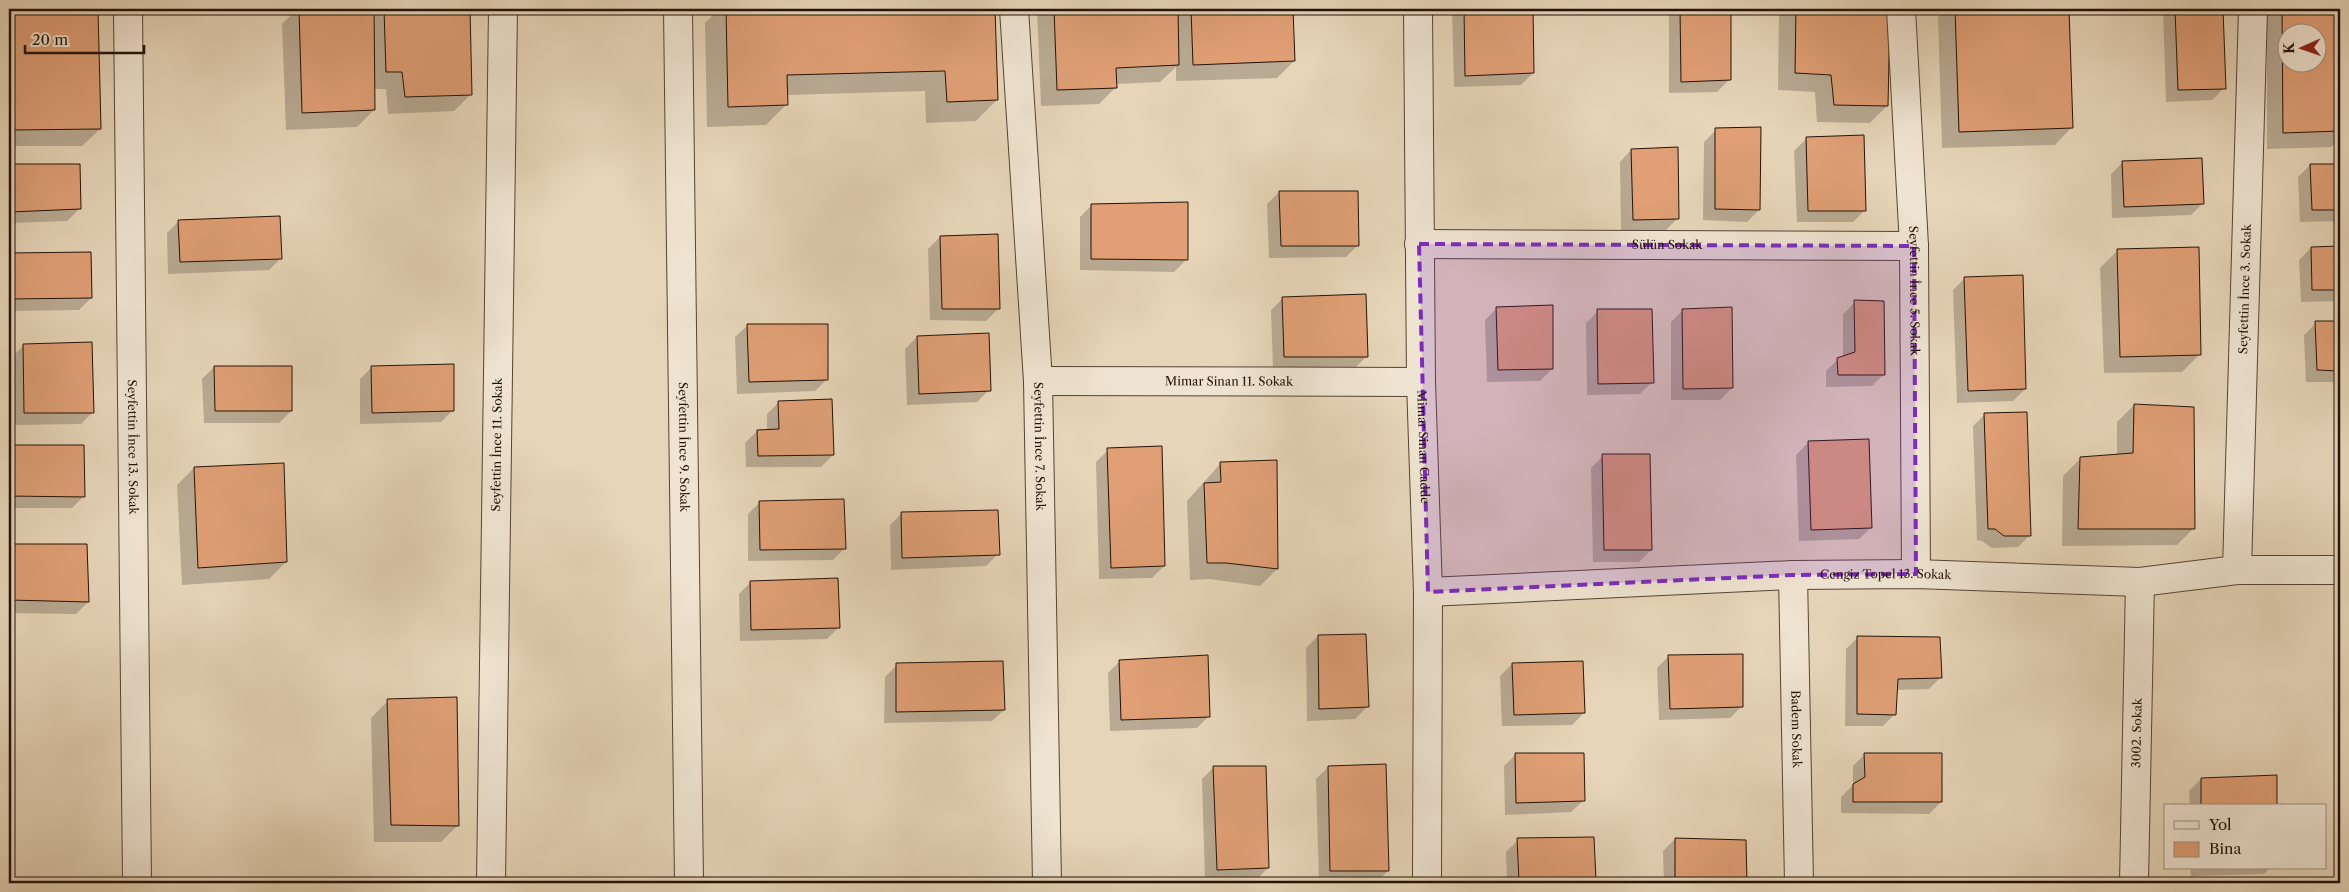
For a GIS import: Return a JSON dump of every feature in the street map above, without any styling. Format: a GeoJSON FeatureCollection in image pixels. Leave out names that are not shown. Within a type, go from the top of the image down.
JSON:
{"type":"FeatureCollection","features":[{"type":"Feature","properties":{"kind":"street","name":"Seyfettin İnce 13. Sokak"},"geometry":{"type":"LineString","coordinates":[[128,9],[136,883]]}},
{"type":"Feature","properties":{"kind":"street","name":"Seyfettin İnce 11. Sokak"},"geometry":{"type":"LineString","coordinates":[[491,883],[503,9]]}},
{"type":"Feature","properties":{"kind":"street","name":"Seyfettin İnce 9. Sokak"},"geometry":{"type":"LineString","coordinates":[[678,9],[689,883]]}},
{"type":"Feature","properties":{"kind":"street","name":"Seyfettin İnce 7. Sokak"},"geometry":{"type":"LineString","coordinates":[[1014,9],[1038,381],[1047,883]]}},
{"type":"Feature","properties":{"kind":"street","name":"Mimar Sinan Cadde"},"geometry":{"type":"LineString","coordinates":[[1418,9],[1421,382],[1428,592],[1427,883]]}},
{"type":"Feature","properties":{"kind":"street","name":"Seyfettin İnce 5. Sokak"},"geometry":{"type":"LineString","coordinates":[[1901,9],[1914,246],[1916,574]]}},
{"type":"Feature","properties":{"kind":"street","name":"Seyfettin İnce 3. Sokak"},"geometry":{"type":"LineString","coordinates":[[2237,570],[2253,9]]}},
{"type":"Feature","properties":{"kind":"street","name":"Sülün Sokak"},"geometry":{"type":"LineString","coordinates":[[1419,244],[1914,246]]}},
{"type":"Feature","properties":{"kind":"street","name":"Mimar Sinan 11. Sokak"},"geometry":{"type":"LineString","coordinates":[[1038,381],[1421,382]]}},
{"type":"Feature","properties":{"kind":"street","name":"Cengiz Topel 13. Sokak"},"geometry":{"type":"LineString","coordinates":[[1428,592],[1793,575],[1916,574],[2140,582],[2237,570],[2340,570]]}},
{"type":"Feature","properties":{"kind":"street","name":"Badem Sokak"},"geometry":{"type":"LineString","coordinates":[[1793,575],[1798,883]]}},
{"type":"Feature","properties":{"kind":"street","name":"3002. Sokak"},"geometry":{"type":"LineString","coordinates":[[2134,883],[2140,582]]}},
{"type":"Feature","properties":{"kind":"highlighted area"},"geometry":{"type":"Polygon","coordinates":[[[1419,244],[1914,246],[1916,574],[1793,575],[1428,592],[1419,244]]]}},
{"type":"Feature","properties":{"kind":"building"},"geometry":{"type":"Polygon","coordinates":[[[9,9],[98,9],[101,129],[9,130],[9,9]]]}},
{"type":"Feature","properties":{"kind":"building"},"geometry":{"type":"Polygon","coordinates":[[[299,9],[374,9],[375,110],[302,113],[299,9]]]}},
{"type":"Feature","properties":{"kind":"building"},"geometry":{"type":"Polygon","coordinates":[[[384,9],[470,9],[472,95],[405,97],[402,72],[386,72],[384,9]]]}},
{"type":"Feature","properties":{"kind":"building"},"geometry":{"type":"Polygon","coordinates":[[[726,9],[995,9],[998,100],[947,102],[945,71],[787,75],[788,105],[728,107],[726,9]]]}},
{"type":"Feature","properties":{"kind":"building"},"geometry":{"type":"Polygon","coordinates":[[[1054,9],[1178,9],[1179,65],[1116,68],[1117,88],[1057,90],[1054,9]]]}},
{"type":"Feature","properties":{"kind":"building"},"geometry":{"type":"Polygon","coordinates":[[[1191,9],[1293,9],[1295,61],[1193,65],[1191,9]]]}},
{"type":"Feature","properties":{"kind":"building"},"geometry":{"type":"Polygon","coordinates":[[[1464,9],[1533,9],[1534,73],[1465,76],[1464,9]]]}},
{"type":"Feature","properties":{"kind":"building"},"geometry":{"type":"Polygon","coordinates":[[[1680,9],[1731,9],[1731,80],[1681,82],[1680,9]]]}},
{"type":"Feature","properties":{"kind":"building"},"geometry":{"type":"Polygon","coordinates":[[[1796,9],[1890,9],[1888,106],[1834,105],[1831,75],[1795,73],[1796,9]]]}},
{"type":"Feature","properties":{"kind":"building"},"geometry":{"type":"Polygon","coordinates":[[[1955,9],[2069,9],[2073,128],[1959,132],[1955,9]]]}},
{"type":"Feature","properties":{"kind":"building"},"geometry":{"type":"Polygon","coordinates":[[[2175,9],[2223,9],[2226,89],[2178,90],[2175,9]]]}},
{"type":"Feature","properties":{"kind":"building"},"geometry":{"type":"Polygon","coordinates":[[[2282,9],[2340,9],[2340,131],[2283,133],[2283,72],[2326,72],[2326,22],[2282,22],[2282,9]]]}},
{"type":"Feature","properties":{"kind":"building"},"geometry":{"type":"Polygon","coordinates":[[[1761,127],[1760,210],[1715,209],[1715,128],[1761,127]]]}},
{"type":"Feature","properties":{"kind":"building"},"geometry":{"type":"Polygon","coordinates":[[[1864,135],[1866,211],[1808,211],[1806,137],[1864,135]]]}},
{"type":"Feature","properties":{"kind":"building"},"geometry":{"type":"Polygon","coordinates":[[[1678,147],[1679,219],[1633,220],[1631,149],[1678,147]]]}},
{"type":"Feature","properties":{"kind":"building"},"geometry":{"type":"Polygon","coordinates":[[[2202,158],[2204,204],[2124,207],[2122,161],[2202,158]]]}},
{"type":"Feature","properties":{"kind":"building"},"geometry":{"type":"Polygon","coordinates":[[[9,164],[80,164],[81,209],[9,212],[9,164]]]}},
{"type":"Feature","properties":{"kind":"building"},"geometry":{"type":"Polygon","coordinates":[[[2310,164],[2340,164],[2340,210],[2312,210],[2310,164]]]}},
{"type":"Feature","properties":{"kind":"building"},"geometry":{"type":"Polygon","coordinates":[[[1279,191],[1358,191],[1359,246],[1281,246],[1279,191]]]}},
{"type":"Feature","properties":{"kind":"building"},"geometry":{"type":"Polygon","coordinates":[[[1188,202],[1188,260],[1091,259],[1091,204],[1188,202]]]}},
{"type":"Feature","properties":{"kind":"building"},"geometry":{"type":"Polygon","coordinates":[[[280,216],[282,259],[180,262],[178,220],[280,216]]]}},
{"type":"Feature","properties":{"kind":"building"},"geometry":{"type":"Polygon","coordinates":[[[998,234],[1000,309],[942,309],[940,236],[998,234]]]}},
{"type":"Feature","properties":{"kind":"building"},"geometry":{"type":"Polygon","coordinates":[[[2340,246],[2340,290],[2312,290],[2311,247],[2340,246]]]}},
{"type":"Feature","properties":{"kind":"building"},"geometry":{"type":"Polygon","coordinates":[[[2199,247],[2201,355],[2120,357],[2117,249],[2199,247]]]}},
{"type":"Feature","properties":{"kind":"building"},"geometry":{"type":"Polygon","coordinates":[[[91,252],[92,298],[9,299],[9,253],[91,252]]]}},
{"type":"Feature","properties":{"kind":"building"},"geometry":{"type":"Polygon","coordinates":[[[2023,275],[2026,389],[1968,391],[1964,277],[2023,275]]]}},
{"type":"Feature","properties":{"kind":"building"},"geometry":{"type":"Polygon","coordinates":[[[1366,294],[1368,357],[1284,357],[1282,297],[1366,294]]]}},
{"type":"Feature","properties":{"kind":"building"},"geometry":{"type":"Polygon","coordinates":[[[1854,300],[1884,301],[1885,375],[1838,375],[1837,358],[1855,352],[1854,300]]]}},
{"type":"Feature","properties":{"kind":"building"},"geometry":{"type":"Polygon","coordinates":[[[1553,305],[1553,369],[1498,370],[1496,307],[1553,305]]]}},
{"type":"Feature","properties":{"kind":"building"},"geometry":{"type":"Polygon","coordinates":[[[1732,307],[1733,388],[1683,389],[1682,309],[1732,307]]]}},
{"type":"Feature","properties":{"kind":"building"},"geometry":{"type":"Polygon","coordinates":[[[1597,309],[1652,309],[1654,383],[1598,384],[1597,309]]]}},
{"type":"Feature","properties":{"kind":"building"},"geometry":{"type":"Polygon","coordinates":[[[2315,321],[2340,321],[2340,371],[2317,370],[2315,321]]]}},
{"type":"Feature","properties":{"kind":"building"},"geometry":{"type":"Polygon","coordinates":[[[747,324],[828,324],[828,380],[749,382],[747,324]]]}},
{"type":"Feature","properties":{"kind":"building"},"geometry":{"type":"Polygon","coordinates":[[[989,333],[991,391],[919,394],[917,336],[989,333]]]}},
{"type":"Feature","properties":{"kind":"building"},"geometry":{"type":"Polygon","coordinates":[[[92,342],[94,413],[24,413],[23,344],[92,342]]]}},
{"type":"Feature","properties":{"kind":"building"},"geometry":{"type":"Polygon","coordinates":[[[454,364],[454,411],[372,413],[371,366],[454,364]]]}},
{"type":"Feature","properties":{"kind":"building"},"geometry":{"type":"Polygon","coordinates":[[[214,366],[292,366],[292,411],[215,411],[214,366]]]}},
{"type":"Feature","properties":{"kind":"building"},"geometry":{"type":"Polygon","coordinates":[[[832,399],[834,455],[758,456],[757,430],[779,429],[778,401],[832,399]]]}},
{"type":"Feature","properties":{"kind":"building"},"geometry":{"type":"Polygon","coordinates":[[[2134,404],[2194,407],[2195,529],[2078,529],[2080,457],[2133,453],[2134,404]]]}},
{"type":"Feature","properties":{"kind":"building"},"geometry":{"type":"Polygon","coordinates":[[[2027,412],[2031,536],[2004,536],[1995,529],[1988,529],[1984,413],[2027,412]]]}},
{"type":"Feature","properties":{"kind":"building"},"geometry":{"type":"Polygon","coordinates":[[[1869,439],[1872,528],[1811,530],[1808,441],[1869,439]]]}},
{"type":"Feature","properties":{"kind":"building"},"geometry":{"type":"Polygon","coordinates":[[[9,445],[84,445],[85,497],[9,496],[9,445]]]}},
{"type":"Feature","properties":{"kind":"building"},"geometry":{"type":"Polygon","coordinates":[[[1162,446],[1165,566],[1111,568],[1107,448],[1162,446]]]}},
{"type":"Feature","properties":{"kind":"building"},"geometry":{"type":"Polygon","coordinates":[[[1602,454],[1650,454],[1652,550],[1604,550],[1602,454]]]}},
{"type":"Feature","properties":{"kind":"building"},"geometry":{"type":"Polygon","coordinates":[[[1277,460],[1278,569],[1226,563],[1207,563],[1204,483],[1221,482],[1220,462],[1277,460]]]}},
{"type":"Feature","properties":{"kind":"building"},"geometry":{"type":"Polygon","coordinates":[[[284,463],[287,562],[198,568],[194,467],[284,463]]]}},
{"type":"Feature","properties":{"kind":"building"},"geometry":{"type":"Polygon","coordinates":[[[844,499],[846,549],[760,550],[759,501],[844,499]]]}},
{"type":"Feature","properties":{"kind":"building"},"geometry":{"type":"Polygon","coordinates":[[[998,510],[1000,555],[902,558],[901,512],[998,510]]]}},
{"type":"Feature","properties":{"kind":"building"},"geometry":{"type":"Polygon","coordinates":[[[9,544],[87,544],[89,602],[9,600],[9,544]]]}},
{"type":"Feature","properties":{"kind":"building"},"geometry":{"type":"Polygon","coordinates":[[[838,578],[840,628],[751,630],[750,581],[838,578]]]}},
{"type":"Feature","properties":{"kind":"building"},"geometry":{"type":"Polygon","coordinates":[[[1366,634],[1369,707],[1319,709],[1318,635],[1366,634]]]}},
{"type":"Feature","properties":{"kind":"building"},"geometry":{"type":"Polygon","coordinates":[[[1857,636],[1940,637],[1942,678],[1898,679],[1896,715],[1857,714],[1857,636]]]}},
{"type":"Feature","properties":{"kind":"building"},"geometry":{"type":"Polygon","coordinates":[[[1743,654],[1743,707],[1670,709],[1668,655],[1743,654]]]}},
{"type":"Feature","properties":{"kind":"building"},"geometry":{"type":"Polygon","coordinates":[[[1208,655],[1210,717],[1121,720],[1119,660],[1208,655]]]}},
{"type":"Feature","properties":{"kind":"building"},"geometry":{"type":"Polygon","coordinates":[[[1003,661],[1005,710],[896,712],[896,663],[1003,661]]]}},
{"type":"Feature","properties":{"kind":"building"},"geometry":{"type":"Polygon","coordinates":[[[1583,661],[1585,713],[1514,715],[1512,663],[1583,661]]]}},
{"type":"Feature","properties":{"kind":"building"},"geometry":{"type":"Polygon","coordinates":[[[457,697],[459,826],[391,825],[387,699],[457,697]]]}},
{"type":"Feature","properties":{"kind":"building"},"geometry":{"type":"Polygon","coordinates":[[[1515,753],[1584,753],[1585,801],[1516,803],[1515,753]]]}},
{"type":"Feature","properties":{"kind":"building"},"geometry":{"type":"Polygon","coordinates":[[[1864,753],[1942,753],[1942,802],[1853,802],[1853,784],[1865,777],[1864,753]]]}},
{"type":"Feature","properties":{"kind":"building"},"geometry":{"type":"Polygon","coordinates":[[[1386,764],[1389,871],[1330,871],[1328,766],[1386,764]]]}},
{"type":"Feature","properties":{"kind":"building"},"geometry":{"type":"Polygon","coordinates":[[[1213,766],[1266,766],[1269,868],[1217,870],[1213,766]]]}},
{"type":"Feature","properties":{"kind":"building"},"geometry":{"type":"Polygon","coordinates":[[[2277,775],[2277,804],[2201,804],[2201,778],[2277,775]]]}},
{"type":"Feature","properties":{"kind":"building"},"geometry":{"type":"Polygon","coordinates":[[[1594,837],[1596,881],[1519,882],[1517,838],[1594,837]]]}},
{"type":"Feature","properties":{"kind":"building"},"geometry":{"type":"Polygon","coordinates":[[[1675,838],[1746,840],[1747,883],[1675,883],[1675,838]]]}}]}
